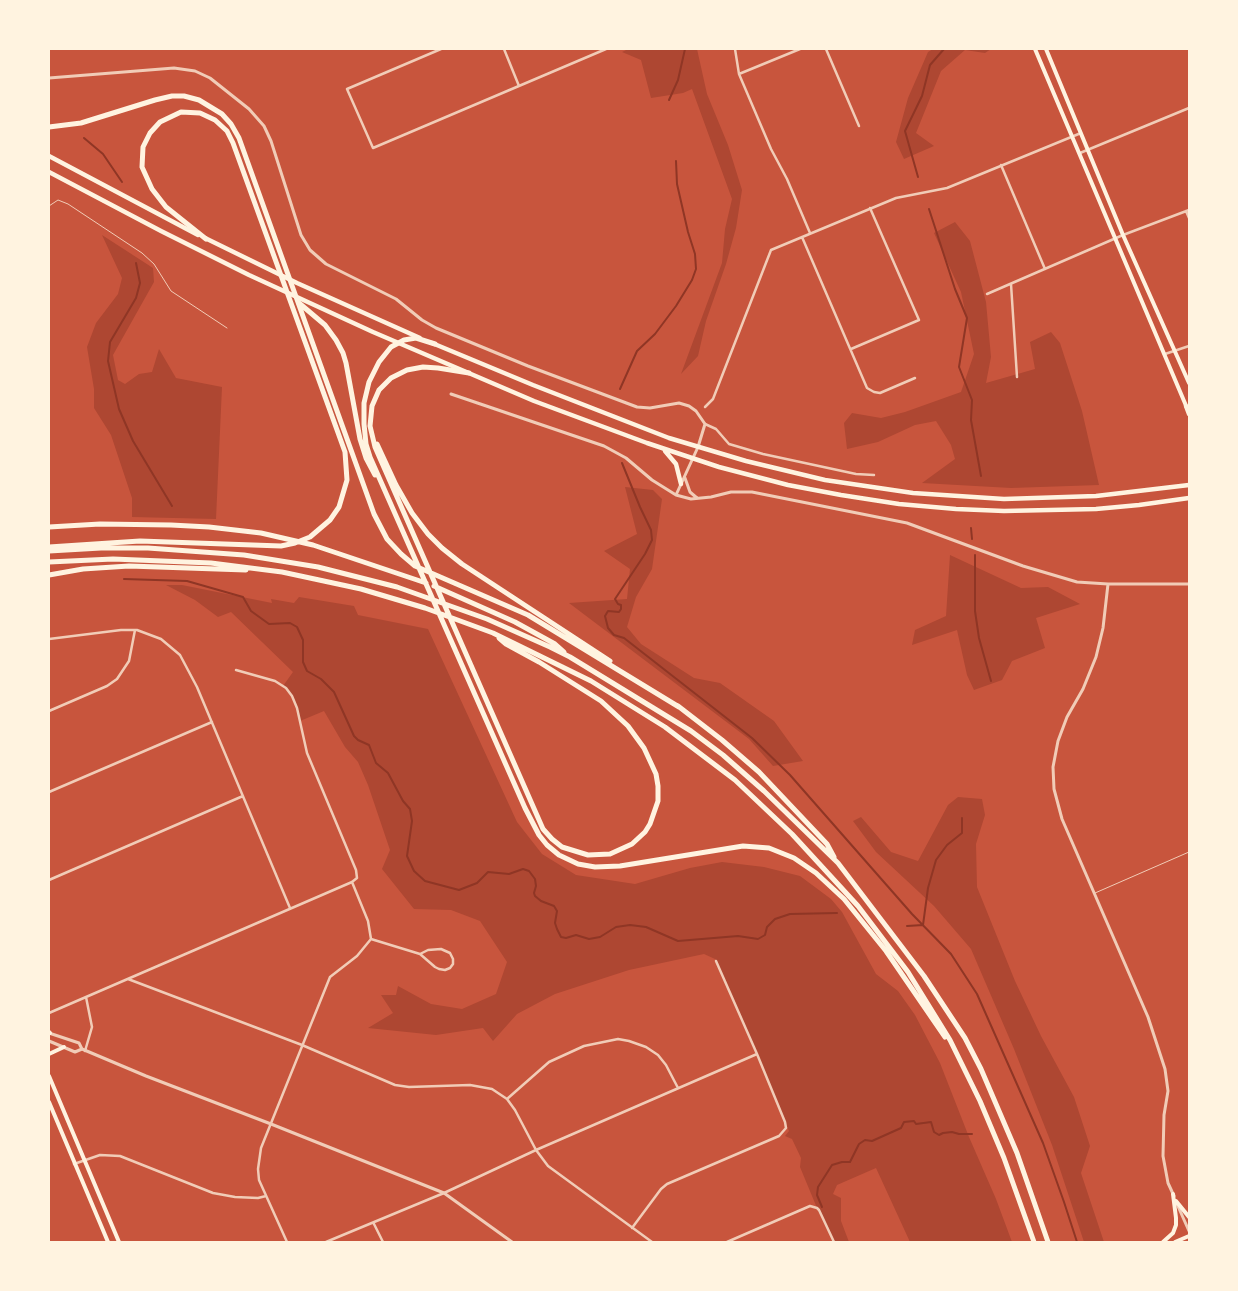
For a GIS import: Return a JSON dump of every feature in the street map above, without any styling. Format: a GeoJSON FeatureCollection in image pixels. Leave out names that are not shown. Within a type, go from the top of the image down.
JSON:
{"type":"FeatureCollection","features":[{"type":"Feature","properties":{"kind":"highway"},"geometry":{"type":"LineString","coordinates":[[49,128],[81,123],[172,96],[192,98],[215,108],[228,120],[237,134],[374,514],[383,532],[396,550],[408,561],[420,568],[493,598],[528,615],[679,707]]}},
{"type":"Feature","properties":{"kind":"highway"},"geometry":{"type":"LineString","coordinates":[[49,546],[140,541],[277,547],[303,541],[321,529],[335,514],[342,499],[346,483],[347,462],[343,447],[229,133],[218,122],[206,115],[181,112],[160,122],[150,133],[143,147],[142,167],[152,189],[166,207],[206,238]]}},
{"type":"Feature","properties":{"kind":"highway"},"geometry":{"type":"LineString","coordinates":[[49,156],[297,283],[434,344],[595,410],[698,447],[772,468],[818,478],[933,495],[1020,499],[1096,496],[1188,484]]}},
{"type":"Feature","properties":{"kind":"highway"},"geometry":{"type":"LineString","coordinates":[[49,172],[161,231],[280,290],[534,401],[692,459],[759,478],[808,489],[923,507],[1020,511],[1096,509],[1140,506],[1189,499]]}},
{"type":"Feature","properties":{"kind":"highway"},"geometry":{"type":"LineString","coordinates":[[280,290],[318,318],[339,345],[346,363],[364,453],[412,551],[532,824],[542,840],[553,850],[578,864],[601,868],[743,846],[769,848],[796,859],[833,888],[872,934],[902,973],[958,1056]]}},
{"type":"Feature","properties":{"kind":"highway"},"geometry":{"type":"LineString","coordinates":[[409,545],[370,457],[363,419],[365,395],[374,371],[386,352],[399,342],[416,338],[434,344]]}},
{"type":"Feature","properties":{"kind":"highway"},"geometry":{"type":"LineString","coordinates":[[469,373],[434,367],[420,367],[407,370],[391,378],[376,396],[371,410],[370,426],[375,447],[420,553],[545,831],[562,847],[588,855],[610,854],[632,844],[645,832],[650,824],[658,801],[656,774],[644,748],[628,726],[601,701],[546,666],[506,644],[493,633]]}},
{"type":"Feature","properties":{"kind":"highway"},"geometry":{"type":"LineString","coordinates":[[1186,406],[1189,414]]}},
{"type":"Feature","properties":{"kind":"highway"},"geometry":{"type":"LineString","coordinates":[[371,410],[373,434],[396,485],[416,518],[439,545],[462,564],[679,707],[730,746],[759,772],[827,844],[838,863],[924,976],[972,1050],[1017,1152],[1048,1242]]}},
{"type":"Feature","properties":{"kind":"highway"},"geometry":{"type":"LineString","coordinates":[[662,448],[673,458],[681,484]]}},
{"type":"Feature","properties":{"kind":"highway"},"geometry":{"type":"LineString","coordinates":[[49,527],[107,524],[183,526],[239,530],[286,538],[407,576],[469,600],[520,624],[555,644],[570,657]]}},
{"type":"Feature","properties":{"kind":"highway"},"geometry":{"type":"LineString","coordinates":[[49,551],[113,548],[183,550],[262,558],[325,569],[397,587],[451,605],[522,634],[570,657],[670,718],[722,755],[764,790],[838,863]]}},
{"type":"Feature","properties":{"kind":"highway"},"geometry":{"type":"LineString","coordinates":[[49,562],[101,559],[211,563],[269,570],[329,581],[434,610],[493,633],[582,676],[640,710],[702,754],[758,800],[813,855],[858,906],[918,987],[958,1056],[1004,1158],[1034,1242]]}},
{"type":"Feature","properties":{"kind":"highway"},"geometry":{"type":"LineString","coordinates":[[49,575],[83,569],[130,566],[269,570]]}},
{"type":"Feature","properties":{"kind":"main road"},"geometry":{"type":"LineString","coordinates":[[1046,49],[1123,235],[1189,384]]}},
{"type":"Feature","properties":{"kind":"main road"},"geometry":{"type":"LineString","coordinates":[[1036,51],[1186,406]]}},
{"type":"Feature","properties":{"kind":"main road"},"geometry":{"type":"LineString","coordinates":[[49,1054],[64,1047]]}},
{"type":"Feature","properties":{"kind":"main road"},"geometry":{"type":"LineString","coordinates":[[49,1076],[119,1242]]}},
{"type":"Feature","properties":{"kind":"main road"},"geometry":{"type":"LineString","coordinates":[[49,1102],[108,1242]]}},
{"type":"Feature","properties":{"kind":"main road"},"geometry":{"type":"LineString","coordinates":[[1163,1242],[1172,1233],[1176,1225],[1173,1194]]}},
{"type":"Feature","properties":{"kind":"main road"},"geometry":{"type":"LineString","coordinates":[[1176,1201],[1189,1216]]}},
{"type":"Feature","properties":{"kind":"main road"},"geometry":{"type":"LineString","coordinates":[[1175,1242],[1189,1236]]}},
{"type":"Feature","properties":{"kind":"street"},"geometry":{"type":"LineString","coordinates":[[441,49],[347,89],[373,148],[606,49]]}},
{"type":"Feature","properties":{"kind":"street"},"geometry":{"type":"LineString","coordinates":[[504,49],[519,86]]}},
{"type":"Feature","properties":{"kind":"street"},"geometry":{"type":"LineString","coordinates":[[736,49],[739,74],[770,148],[787,179],[810,233]]}},
{"type":"Feature","properties":{"kind":"street"},"geometry":{"type":"LineString","coordinates":[[739,74],[800,49]]}},
{"type":"Feature","properties":{"kind":"street"},"geometry":{"type":"LineString","coordinates":[[826,49],[859,126]]}},
{"type":"Feature","properties":{"kind":"street"},"geometry":{"type":"LineString","coordinates":[[1036,51],[1046,49]]}},
{"type":"Feature","properties":{"kind":"street"},"geometry":{"type":"LineString","coordinates":[[49,78],[172,68],[191,70],[206,76],[249,109],[264,126],[272,144],[301,235],[310,250],[326,264],[396,299],[422,320],[438,329],[600,394],[637,407],[650,408],[679,403],[689,406],[696,411],[705,424],[716,429],[729,444],[763,454],[846,472],[874,475]]}},
{"type":"Feature","properties":{"kind":"street"},"geometry":{"type":"LineString","coordinates":[[1079,154],[1189,108]]}},
{"type":"Feature","properties":{"kind":"street"},"geometry":{"type":"LineString","coordinates":[[705,407],[713,399],[771,250],[870,208],[903,196],[947,188],[1081,133]]}},
{"type":"Feature","properties":{"kind":"street"},"geometry":{"type":"LineString","coordinates":[[1001,165],[1045,269]]}},
{"type":"Feature","properties":{"kind":"street"},"geometry":{"type":"LineString","coordinates":[[850,349],[919,320],[870,208]]}},
{"type":"Feature","properties":{"kind":"street"},"geometry":{"type":"LineString","coordinates":[[986,294],[1123,235],[1188,210],[1189,218]]}},
{"type":"Feature","properties":{"kind":"street"},"geometry":{"type":"LineString","coordinates":[[802,237],[867,388],[880,393],[915,378]]}},
{"type":"Feature","properties":{"kind":"street"},"geometry":{"type":"LineString","coordinates":[[1011,284],[1017,377]]}},
{"type":"Feature","properties":{"kind":"street"},"geometry":{"type":"LineString","coordinates":[[1164,354],[1189,346]]}},
{"type":"Feature","properties":{"kind":"street"},"geometry":{"type":"LineString","coordinates":[[451,394],[604,446],[626,458],[652,480],[676,495],[691,499],[743,491],[896,520],[929,530],[1055,576],[1083,582],[1108,584],[1189,584]]}},
{"type":"Feature","properties":{"kind":"street"},"geometry":{"type":"LineString","coordinates":[[676,495],[698,447],[705,424]]}},
{"type":"Feature","properties":{"kind":"street"},"geometry":{"type":"LineString","coordinates":[[685,477],[690,492],[697,499]]}},
{"type":"Feature","properties":{"kind":"street"},"geometry":{"type":"LineString","coordinates":[[1108,584],[1099,647],[1083,689],[1060,731],[1053,770],[1054,789],[1059,810],[1148,1017],[1165,1069],[1168,1091],[1164,1115],[1163,1156],[1168,1183],[1189,1230]]}},
{"type":"Feature","properties":{"kind":"street"},"geometry":{"type":"LineString","coordinates":[[49,712],[106,687],[119,678],[130,661],[135,630]]}},
{"type":"Feature","properties":{"kind":"street"},"geometry":{"type":"LineString","coordinates":[[49,639],[135,630],[147,632],[162,639],[180,655],[191,674],[212,722],[290,909]]}},
{"type":"Feature","properties":{"kind":"street"},"geometry":{"type":"LineString","coordinates":[[49,1014],[352,882],[357,878],[357,873],[308,757],[297,708],[292,696],[286,688],[275,681],[236,670]]}},
{"type":"Feature","properties":{"kind":"street"},"geometry":{"type":"LineString","coordinates":[[49,792],[212,722]]}},
{"type":"Feature","properties":{"kind":"street"},"geometry":{"type":"LineString","coordinates":[[49,880],[243,796]]}},
{"type":"Feature","properties":{"kind":"street"},"geometry":{"type":"LineString","coordinates":[[287,1242],[259,1180],[258,1169],[261,1148],[330,978],[357,956],[371,939],[368,921],[352,882]]}},
{"type":"Feature","properties":{"kind":"street"},"geometry":{"type":"LineString","coordinates":[[371,939],[420,954],[439,969],[445,970],[453,964],[450,953],[441,949],[428,950],[420,954]]}},
{"type":"Feature","properties":{"kind":"street"},"geometry":{"type":"LineString","coordinates":[[632,1228],[661,1189],[668,1184],[779,1136],[786,1128],[757,1054],[716,961]]}},
{"type":"Feature","properties":{"kind":"street"},"geometry":{"type":"LineString","coordinates":[[128,979],[302,1045],[400,1087],[477,1085],[492,1089],[507,1099],[515,1110],[536,1150],[548,1166],[652,1242]]}},
{"type":"Feature","properties":{"kind":"street"},"geometry":{"type":"LineString","coordinates":[[84,1050],[92,1027],[86,997]]}},
{"type":"Feature","properties":{"kind":"street"},"geometry":{"type":"LineString","coordinates":[[49,1032],[79,1044],[84,1050],[146,1076],[444,1193],[512,1242]]}},
{"type":"Feature","properties":{"kind":"street"},"geometry":{"type":"LineString","coordinates":[[507,1099],[549,1062],[584,1046],[618,1039],[629,1040],[646,1047],[658,1055],[666,1065],[678,1088]]}},
{"type":"Feature","properties":{"kind":"street"},"geometry":{"type":"LineString","coordinates":[[49,1042],[75,1052],[84,1050]]}},
{"type":"Feature","properties":{"kind":"street"},"geometry":{"type":"LineString","coordinates":[[326,1242],[444,1193],[536,1150],[757,1054]]}},
{"type":"Feature","properties":{"kind":"street"},"geometry":{"type":"LineString","coordinates":[[74,1164],[100,1155],[120,1156],[213,1193],[235,1197],[258,1198],[266,1196]]}},
{"type":"Feature","properties":{"kind":"street"},"geometry":{"type":"LineString","coordinates":[[727,1242],[810,1206],[819,1210],[834,1242]]}},
{"type":"Feature","properties":{"kind":"street"},"geometry":{"type":"LineString","coordinates":[[373,1223],[383,1242]]}},
{"type":"Feature","properties":{"kind":"lane"},"geometry":{"type":"LineString","coordinates":[[49,206],[58,200],[68,204],[142,253],[154,264],[171,291],[227,328]]}},
{"type":"Feature","properties":{"kind":"lane"},"geometry":{"type":"LineString","coordinates":[[1094,893],[1189,852]]}},
{"type":"Feature","properties":{"kind":"shaded area"},"geometry":{"type":"Polygon","coordinates":[[[628,49],[697,49],[707,94],[728,145],[742,190],[736,228],[726,264],[706,321],[698,356],[681,374],[722,263],[725,229],[732,199],[692,89],[683,93],[651,98],[641,60],[622,52],[628,49]]]}},
{"type":"Feature","properties":{"kind":"shaded area"},"geometry":{"type":"Polygon","coordinates":[[[933,49],[991,49],[985,53],[965,50],[941,71],[916,133],[934,146],[904,159],[896,142],[908,98],[928,52],[933,49]]]}},
{"type":"Feature","properties":{"kind":"shaded area"},"geometry":{"type":"Polygon","coordinates":[[[955,222],[970,241],[986,302],[991,357],[986,383],[1035,369],[1030,342],[1051,332],[1060,343],[1082,411],[1099,485],[1011,488],[922,483],[955,459],[951,445],[936,421],[915,425],[878,442],[847,449],[844,423],[852,413],[881,418],[905,412],[961,392],[974,354],[961,292],[934,233],[955,222]]]}},
{"type":"Feature","properties":{"kind":"shaded area"},"geometry":{"type":"Polygon","coordinates":[[[102,235],[153,268],[154,282],[113,355],[118,380],[125,384],[139,374],[152,372],[159,349],[176,378],[222,387],[216,519],[132,517],[132,498],[111,435],[94,408],[94,389],[87,347],[96,323],[118,294],[122,278],[102,235]]]}},
{"type":"Feature","properties":{"kind":"shaded area"},"geometry":{"type":"Polygon","coordinates":[[[625,487],[653,490],[662,499],[652,569],[636,597],[627,627],[641,644],[694,678],[720,683],[774,721],[803,761],[773,766],[749,739],[569,603],[627,599],[630,569],[604,551],[637,534],[625,487]]]}},
{"type":"Feature","properties":{"kind":"shaded area"},"geometry":{"type":"Polygon","coordinates":[[[950,555],[1021,588],[1048,587],[1080,604],[1036,618],[1045,648],[1012,661],[1002,680],[974,690],[967,675],[957,630],[912,645],[915,630],[946,616],[950,555]]]}},
{"type":"Feature","properties":{"kind":"shaded area"},"geometry":{"type":"Polygon","coordinates":[[[166,585],[182,585],[272,603],[271,599],[294,603],[299,597],[354,606],[358,615],[428,629],[517,822],[542,854],[576,875],[635,884],[690,868],[722,862],[764,867],[800,876],[831,899],[842,912],[876,974],[898,991],[915,1015],[940,1063],[1012,1242],[910,1242],[876,1168],[837,1185],[833,1194],[841,1198],[841,1221],[849,1242],[835,1242],[817,1208],[800,1167],[801,1158],[792,1139],[785,1136],[789,1131],[716,961],[704,954],[629,970],[555,994],[517,1014],[493,1041],[483,1028],[436,1035],[368,1028],[393,1013],[381,995],[396,995],[398,986],[431,1004],[462,1009],[496,994],[507,962],[480,921],[451,910],[414,909],[382,869],[390,850],[368,785],[358,762],[345,747],[324,711],[300,721],[294,699],[283,686],[293,672],[231,612],[218,617],[195,600],[166,585]]]}},
{"type":"Feature","properties":{"kind":"shaded area"},"geometry":{"type":"Polygon","coordinates":[[[958,797],[982,799],[985,815],[976,844],[977,887],[1015,981],[1041,1036],[1074,1097],[1090,1146],[1081,1173],[1104,1242],[1084,1242],[1052,1145],[1014,1049],[971,949],[934,906],[876,852],[853,821],[861,817],[891,852],[918,861],[948,805],[958,797]]]}},
{"type":"Feature","properties":{"kind":"waterway"},"geometry":{"type":"LineString","coordinates":[[669,100],[678,80],[685,49]]}},
{"type":"Feature","properties":{"kind":"waterway"},"geometry":{"type":"LineString","coordinates":[[918,177],[905,131],[922,96],[930,65],[944,49]]}},
{"type":"Feature","properties":{"kind":"waterway"},"geometry":{"type":"LineString","coordinates":[[84,138],[103,154],[122,182]]}},
{"type":"Feature","properties":{"kind":"waterway"},"geometry":{"type":"LineString","coordinates":[[620,389],[637,351],[655,334],[676,306],[692,280],[696,269],[695,254],[677,184],[676,161]]}},
{"type":"Feature","properties":{"kind":"waterway"},"geometry":{"type":"LineString","coordinates":[[929,209],[955,289],[967,318],[959,367],[972,400],[971,420],[981,476]]}},
{"type":"Feature","properties":{"kind":"waterway"},"geometry":{"type":"LineString","coordinates":[[136,263],[140,283],[136,298],[110,342],[108,361],[119,409],[133,441],[172,506]]}},
{"type":"Feature","properties":{"kind":"waterway"},"geometry":{"type":"LineString","coordinates":[[622,463],[651,530],[652,540],[645,554],[615,599],[621,605],[621,609],[619,612],[608,611],[605,616],[608,628],[614,635],[624,638],[752,738],[790,775],[912,914],[951,954],[977,994],[1043,1143],[1077,1242]]}},
{"type":"Feature","properties":{"kind":"waterway"},"geometry":{"type":"LineString","coordinates":[[971,528],[972,539]]}},
{"type":"Feature","properties":{"kind":"waterway"},"geometry":{"type":"LineString","coordinates":[[975,555],[975,611],[979,638],[991,681]]}},
{"type":"Feature","properties":{"kind":"waterway"},"geometry":{"type":"LineString","coordinates":[[124,579],[187,581],[243,597],[251,611],[269,624],[290,623],[297,627],[303,640],[303,662],[307,671],[321,679],[334,692],[354,736],[369,745],[376,763],[388,773],[403,801],[410,809],[412,821],[407,856],[414,871],[425,881],[459,890],[477,883],[488,872],[509,874],[523,869],[529,871],[535,879],[535,896],[541,901],[554,906],[557,911],[555,923],[557,929],[561,937],[566,938],[576,935],[589,939],[600,937],[616,927],[630,925],[646,927],[678,941],[738,936],[758,939],[765,935],[767,927],[775,919],[790,914],[837,913]]}},
{"type":"Feature","properties":{"kind":"waterway"},"geometry":{"type":"LineString","coordinates":[[923,925],[928,888],[936,860],[947,845],[962,833],[962,818]]}},
{"type":"Feature","properties":{"kind":"waterway"},"geometry":{"type":"LineString","coordinates":[[907,926],[923,925]]}},
{"type":"Feature","properties":{"kind":"waterway"},"geometry":{"type":"LineString","coordinates":[[822,1207],[817,1195],[818,1187],[832,1165],[850,1162],[859,1144],[865,1140],[872,1141],[901,1128],[904,1122],[914,1121],[916,1124],[931,1122],[934,1132],[939,1135],[952,1132],[972,1134]]}}]}
